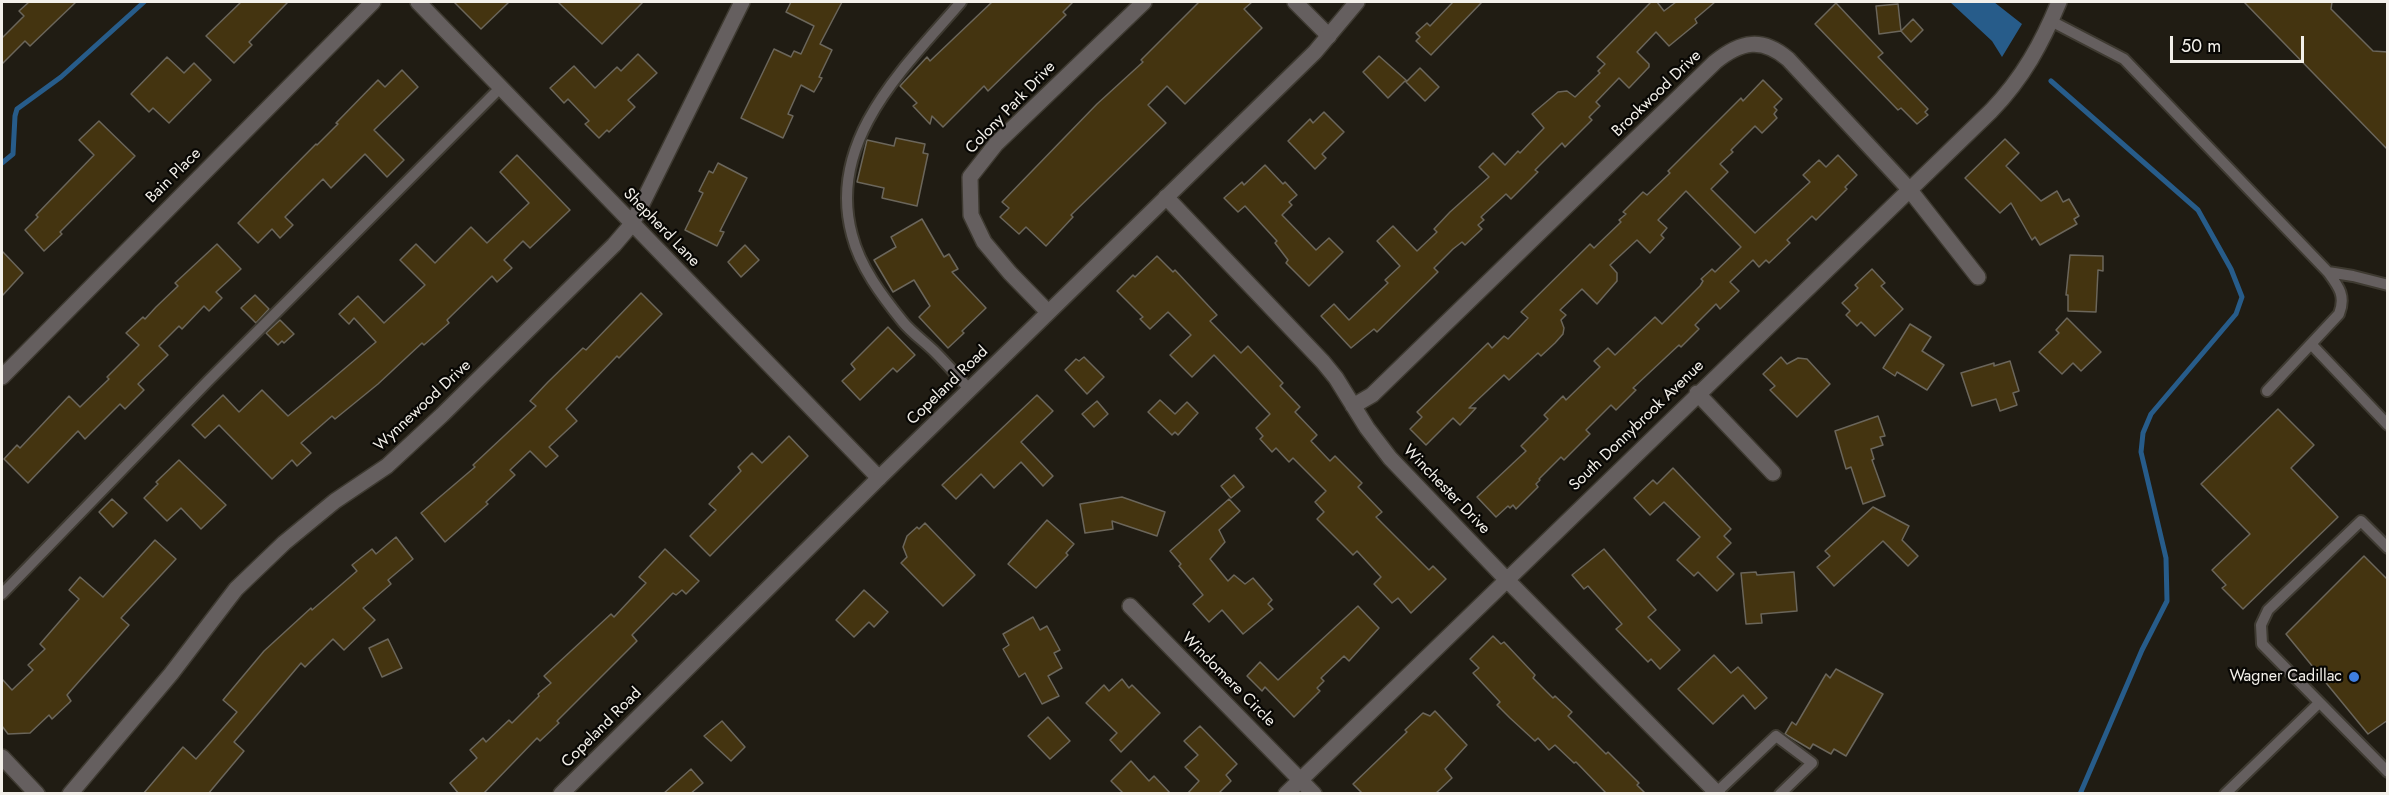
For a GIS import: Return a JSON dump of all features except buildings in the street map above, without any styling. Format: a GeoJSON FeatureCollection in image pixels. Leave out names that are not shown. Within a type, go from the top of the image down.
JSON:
{"type":"FeatureCollection","features":[{"type":"Feature","properties":{"kind":"street","name":"Bain Place"},"geometry":{"type":"LineString","coordinates":[[2,377],[373,2]]}},
{"type":"Feature","properties":{"kind":"street","name":"Shepherd Lane"},"geometry":{"type":"LineString","coordinates":[[418,2],[879,478]]}},
{"type":"Feature","properties":{"kind":"street","name":"Wynnewood Drive"},"geometry":{"type":"LineString","coordinates":[[70,794],[171,674],[236,589],[284,543],[335,501],[387,466],[442,415],[632,224],[742,2]]}},
{"type":"Feature","properties":{"kind":"street","name":"Colony Park Drive"},"geometry":{"type":"LineString","coordinates":[[1048,312],[984,242],[971,215],[970,177],[996,144],[1144,2]]}},
{"type":"Feature","properties":{"kind":"street"},"geometry":{"type":"LineString","coordinates":[[1295,2],[1329,36]]}},
{"type":"Feature","properties":{"kind":"street","name":"Copeland Road"},"geometry":{"type":"LineString","coordinates":[[561,794],[1329,36],[1356,2]]}},
{"type":"Feature","properties":{"kind":"street","name":"South Donnybrook Avenue"},"geometry":{"type":"LineString","coordinates":[[1286,794],[1697,393],[1991,111],[2014,85],[2038,50],[2059,2]]}},
{"type":"Feature","properties":{"kind":"street","name":"Brookwood Drive"},"geometry":{"type":"LineString","coordinates":[[1353,406],[1372,395],[1706,70],[1733,50],[1743,46],[1763,44],[1780,52],[1910,189],[1978,277]]}},
{"type":"Feature","properties":{"kind":"street","name":"Winchester Drive"},"geometry":{"type":"LineString","coordinates":[[1166,197],[1323,362],[1390,458],[1717,793]]}},
{"type":"Feature","properties":{"kind":"street"},"geometry":{"type":"LineString","coordinates":[[1697,393],[1773,473]]}},
{"type":"Feature","properties":{"kind":"street","name":"Windomere Circle"},"geometry":{"type":"LineString","coordinates":[[1130,606],[1314,794]]}},
{"type":"Feature","properties":{"kind":"street"},"geometry":{"type":"LineString","coordinates":[[2,757],[37,794]]}},
{"type":"Feature","properties":{"kind":"lane"},"geometry":{"type":"LineString","coordinates":[[961,2],[888,87],[871,113],[857,141],[849,174],[847,207],[852,236],[864,266],[881,294],[905,324],[970,390]]}},
{"type":"Feature","properties":{"kind":"lane"},"geometry":{"type":"LineString","coordinates":[[2051,21],[2124,59],[2328,272],[2341,291],[2343,302],[2338,314],[2267,391]]}},
{"type":"Feature","properties":{"kind":"lane"},"geometry":{"type":"LineString","coordinates":[[2,594],[208,381],[501,87]]}},
{"type":"Feature","properties":{"kind":"lane"},"geometry":{"type":"LineString","coordinates":[[2328,272],[2388,285]]}},
{"type":"Feature","properties":{"kind":"lane"},"geometry":{"type":"LineString","coordinates":[[2310,344],[2388,425]]}},
{"type":"Feature","properties":{"kind":"lane"},"geometry":{"type":"LineString","coordinates":[[2388,548],[2361,521],[2268,610],[2260,625],[2262,644],[2388,772]]}},
{"type":"Feature","properties":{"kind":"lane"},"geometry":{"type":"LineString","coordinates":[[2225,794],[2319,703]]}},
{"type":"Feature","properties":{"kind":"lane"},"geometry":{"type":"LineString","coordinates":[[1717,793],[1776,736],[1812,763],[1780,794]]}},
{"type":"Feature","properties":{"kind":"water"},"geometry":{"type":"Polygon","coordinates":[[[1950,2],[1994,2],[2022,24],[2002,57],[1992,41],[1950,2]]]}},
{"type":"Feature","properties":{"kind":"waterway"},"geometry":{"type":"LineString","coordinates":[[2,163],[13,154],[17,109],[61,77],[144,2]]}},
{"type":"Feature","properties":{"kind":"waterway"},"geometry":{"type":"LineString","coordinates":[[2051,81],[2198,210],[2231,269],[2242,297],[2236,314],[2151,414],[2143,433],[2141,452],[2166,558],[2167,601],[2142,650],[2080,794]]}},
{"type":"Feature","properties":{"kind":"place","name":"Wagner Cadillac"},"geometry":{"type":"Point","coordinates":[2354,677]}}]}
